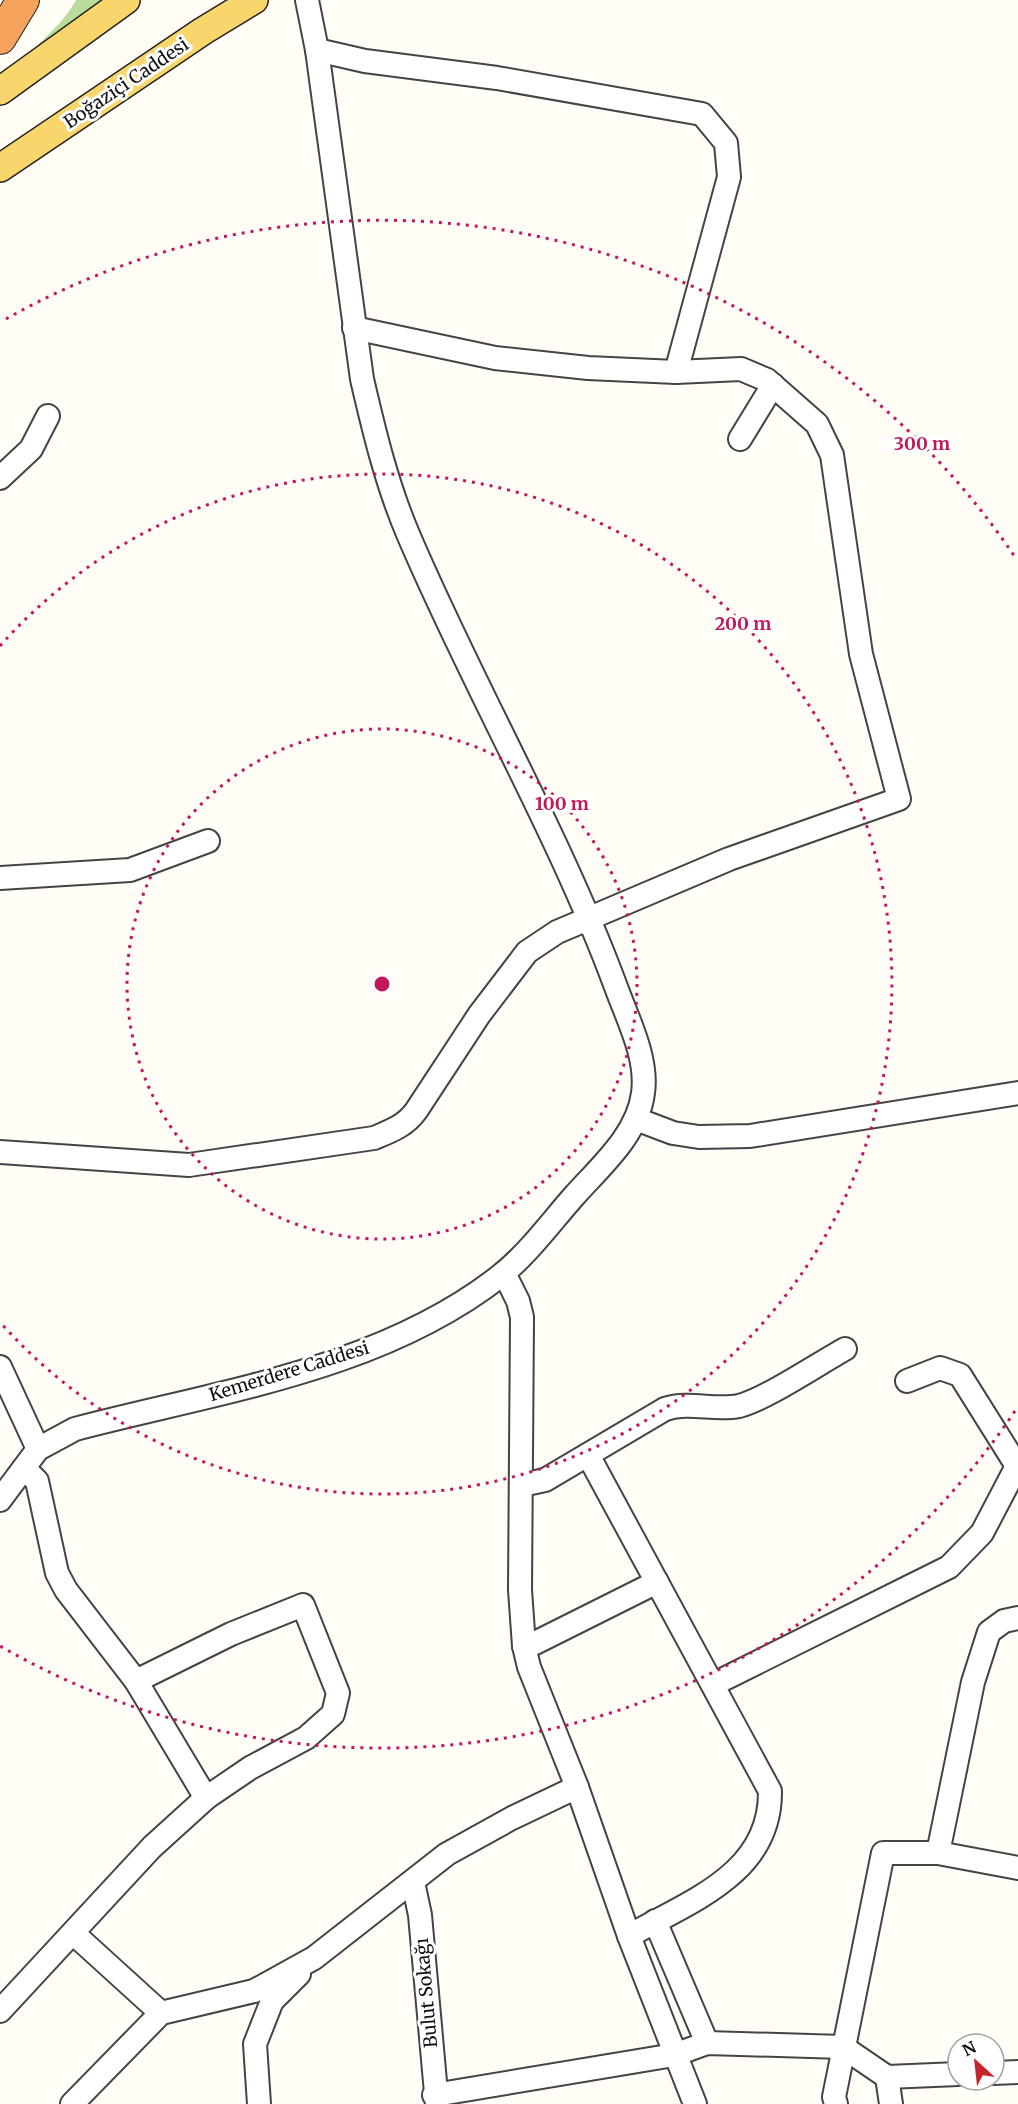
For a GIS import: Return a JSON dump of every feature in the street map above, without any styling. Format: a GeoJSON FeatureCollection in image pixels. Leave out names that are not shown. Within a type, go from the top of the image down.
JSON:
{"type":"FeatureCollection","features":[{"type":"Feature","properties":{"kind":"highway"},"geometry":{"type":"LineString","coordinates":[[0,38],[23,0]]}},
{"type":"Feature","properties":{"kind":"main road"},"geometry":{"type":"LineString","coordinates":[[0,91],[126,0]]}},
{"type":"Feature","properties":{"kind":"main road","name":"Boğaziçi Caddesi"},"geometry":{"type":"LineString","coordinates":[[0,168],[203,31],[254,0]]}},
{"type":"Feature","properties":{"kind":"street","name":"Kemerdere Caddesi"},"geometry":{"type":"LineString","coordinates":[[0,1500],[39,1449],[75,1429],[220,1393],[349,1356],[421,1328],[472,1296],[504,1272],[605,1162],[636,1119],[643,1092],[642,1066],[635,1040],[590,919],[406,530],[374,429],[362,379],[354,328],[317,50],[307,0]]}},
{"type":"Feature","properties":{"kind":"street"},"geometry":{"type":"LineString","coordinates":[[317,50],[365,61],[497,78],[702,114],[726,143],[729,177],[676,372]]}},
{"type":"Feature","properties":{"kind":"street"},"geometry":{"type":"LineString","coordinates":[[0,1152],[189,1165],[374,1137],[389,1132],[407,1123],[478,1015],[527,952],[557,932],[729,859],[899,799],[861,654],[832,455],[817,424],[773,385],[756,373],[741,369],[676,372],[588,368],[495,358],[354,328]]}},
{"type":"Feature","properties":{"kind":"street"},"geometry":{"type":"LineString","coordinates":[[740,439],[773,385]]}},
{"type":"Feature","properties":{"kind":"street"},"geometry":{"type":"LineString","coordinates":[[0,478],[31,449],[48,416]]}},
{"type":"Feature","properties":{"kind":"street"},"geometry":{"type":"LineString","coordinates":[[0,878],[130,870],[208,842]]}},
{"type":"Feature","properties":{"kind":"street"},"geometry":{"type":"LineString","coordinates":[[636,1119],[673,1133],[699,1137],[750,1136],[1018,1094]]}},
{"type":"Feature","properties":{"kind":"street"},"geometry":{"type":"LineString","coordinates":[[504,1272],[519,1301],[522,1317],[520,1590],[524,1646],[529,1667],[577,1787],[629,1936],[695,2104]]}},
{"type":"Feature","properties":{"kind":"street"},"geometry":{"type":"LineString","coordinates":[[522,1485],[545,1480],[665,1409],[685,1404],[730,1407],[749,1402],[845,1349]]}},
{"type":"Feature","properties":{"kind":"street"},"geometry":{"type":"LineString","coordinates":[[0,1367],[39,1449]]}},
{"type":"Feature","properties":{"kind":"street"},"geometry":{"type":"LineString","coordinates":[[714,1684],[949,1567],[982,1533],[1018,1466],[960,1375],[940,1368],[908,1381]]}},
{"type":"Feature","properties":{"kind":"street"},"geometry":{"type":"LineString","coordinates":[[588,1455],[770,1791],[770,1809],[766,1828],[753,1854],[740,1869],[723,1882],[629,1936]]}},
{"type":"Feature","properties":{"kind":"street"},"geometry":{"type":"LineString","coordinates":[[24,1468],[37,1481],[57,1573],[66,1590],[136,1681],[206,1798]]}},
{"type":"Feature","properties":{"kind":"street"},"geometry":{"type":"LineString","coordinates":[[524,1646],[536,1643],[657,1582]]}},
{"type":"Feature","properties":{"kind":"street"},"geometry":{"type":"LineString","coordinates":[[0,2011],[152,1847],[206,1798],[250,1768],[306,1738],[333,1714],[338,1693],[303,1605],[231,1634],[136,1681]]}},
{"type":"Feature","properties":{"kind":"street"},"geometry":{"type":"LineString","coordinates":[[938,1853],[973,1682],[989,1632],[1004,1621],[1018,1618]]}},
{"type":"Feature","properties":{"kind":"street"},"geometry":{"type":"LineString","coordinates":[[259,2104],[255,2044],[272,2001],[314,1958],[447,1854],[512,1818],[577,1787]]}},
{"type":"Feature","properties":{"kind":"street"},"geometry":{"type":"LineString","coordinates":[[836,2104],[834,2097],[843,2047],[883,1853],[938,1853],[1018,1868]]}},
{"type":"Feature","properties":{"kind":"street","name":"Bulut Sokağı"},"geometry":{"type":"LineString","coordinates":[[413,1882],[420,1915],[435,2100]]}},
{"type":"Feature","properties":{"kind":"street"},"geometry":{"type":"LineString","coordinates":[[655,1921],[707,2043]]}},
{"type":"Feature","properties":{"kind":"street"},"geometry":{"type":"LineString","coordinates":[[73,1933],[161,2013]]}},
{"type":"Feature","properties":{"kind":"street"},"geometry":{"type":"LineString","coordinates":[[72,2104],[161,2013],[254,1991],[314,1958]]}},
{"type":"Feature","properties":{"kind":"street"},"geometry":{"type":"LineString","coordinates":[[435,2100],[674,2055],[707,2043],[843,2047],[887,2077],[946,2075]]}},
{"type":"Feature","properties":{"kind":"street"},"geometry":{"type":"LineString","coordinates":[[887,2077],[891,2104]]}},
{"type":"Feature","properties":{"kind":"green space"},"geometry":{"type":"Polygon","coordinates":[[[76,0],[109,0],[32,51],[62,21],[76,0]]]}}]}
